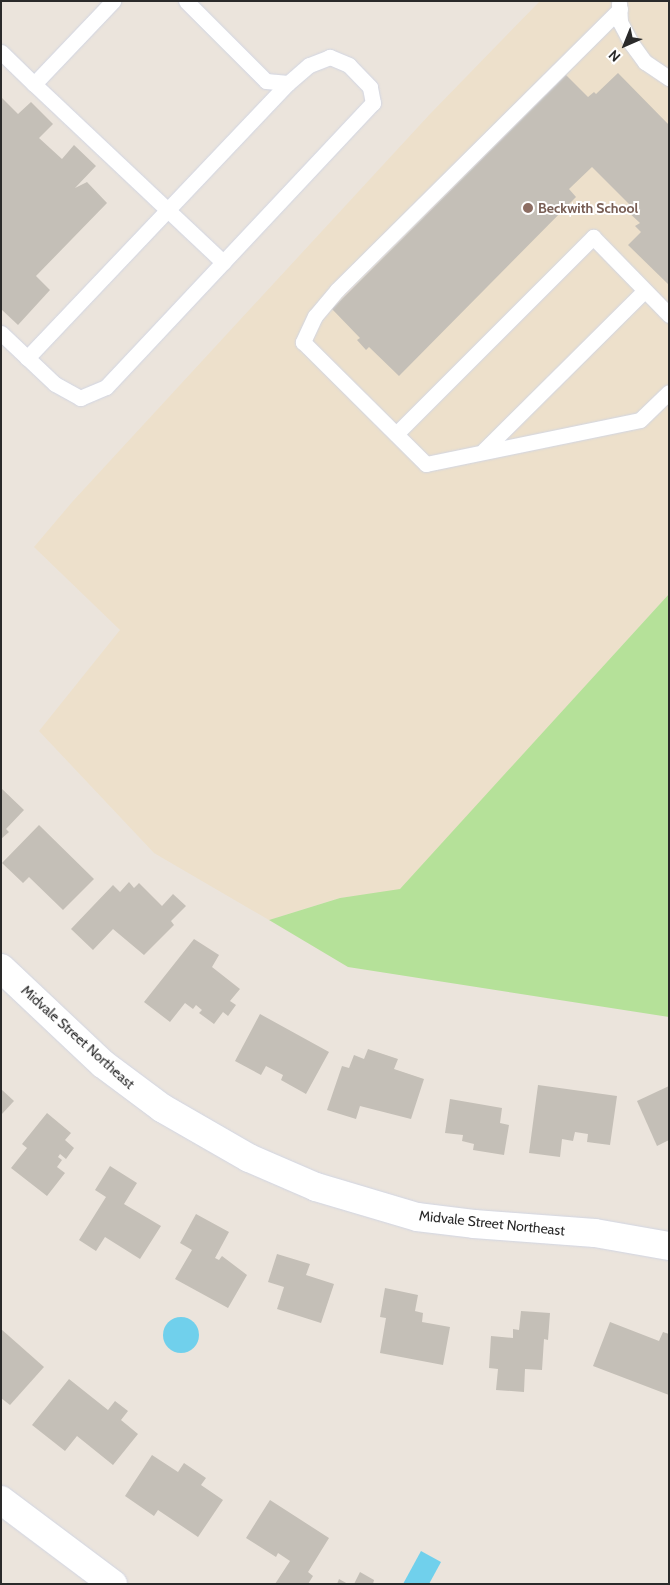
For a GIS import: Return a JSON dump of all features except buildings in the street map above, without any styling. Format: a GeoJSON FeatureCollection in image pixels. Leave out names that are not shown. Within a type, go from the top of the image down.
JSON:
{"type":"FeatureCollection","features":[{"type":"Feature","properties":{"kind":"street","name":"Midvale Street Northeast"},"geometry":{"type":"LineString","coordinates":[[1,968],[103,1064],[155,1103],[206,1136],[316,1187],[417,1217],[595,1233],[669,1246]]}},
{"type":"Feature","properties":{"kind":"street"},"geometry":{"type":"LineString","coordinates":[[1,1500],[113,1584]]}},
{"type":"Feature","properties":{"kind":"lane"},"geometry":{"type":"LineString","coordinates":[[34,84],[113,1]]}},
{"type":"Feature","properties":{"kind":"lane"},"geometry":{"type":"LineString","coordinates":[[186,1],[266,81],[288,83]]}},
{"type":"Feature","properties":{"kind":"lane"},"geometry":{"type":"LineString","coordinates":[[619,5],[620,22],[631,43],[645,62],[669,78]]}},
{"type":"Feature","properties":{"kind":"lane"},"geometry":{"type":"LineString","coordinates":[[619,5],[315,316],[303,342],[426,464],[484,450],[640,420],[669,392]]}},
{"type":"Feature","properties":{"kind":"lane"},"geometry":{"type":"LineString","coordinates":[[1,52],[223,262]]}},
{"type":"Feature","properties":{"kind":"lane"},"geometry":{"type":"LineString","coordinates":[[1,333],[27,358],[55,384],[80,398],[106,387],[373,102],[370,87],[349,65],[330,57],[309,65],[288,83],[27,358]]}},
{"type":"Feature","properties":{"kind":"lane"},"geometry":{"type":"LineString","coordinates":[[396,434],[594,237],[669,315]]}},
{"type":"Feature","properties":{"kind":"lane"},"geometry":{"type":"LineString","coordinates":[[484,450],[644,291]]}},
{"type":"Feature","properties":{"kind":"shaded area"},"geometry":{"type":"Polygon","coordinates":[[[540,1],[669,1],[669,594],[400,890],[340,898],[269,920],[154,853],[39,731],[120,630],[34,547],[73,501],[430,114],[540,1]]]}},
{"type":"Feature","properties":{"kind":"green space"},"geometry":{"type":"Polygon","coordinates":[[[669,594],[669,1017],[348,967],[269,920],[340,898],[400,889],[669,594]]]}},
{"type":"Feature","properties":{"kind":"water"},"geometry":{"type":"Polygon","coordinates":[[[181,1317],[188,1318],[194,1322],[198,1328],[198,1342],[194,1348],[188,1352],[181,1353],[174,1352],[168,1348],[164,1342],[163,1335],[164,1328],[168,1322],[174,1318],[181,1317]]]}},
{"type":"Feature","properties":{"kind":"water"},"geometry":{"type":"Polygon","coordinates":[[[421,1551],[441,1562],[429,1584],[403,1584],[421,1551]]]}},
{"type":"Feature","properties":{"kind":"place","name":"Beckwith School"},"geometry":{"type":"Point","coordinates":[528,208]}}]}
